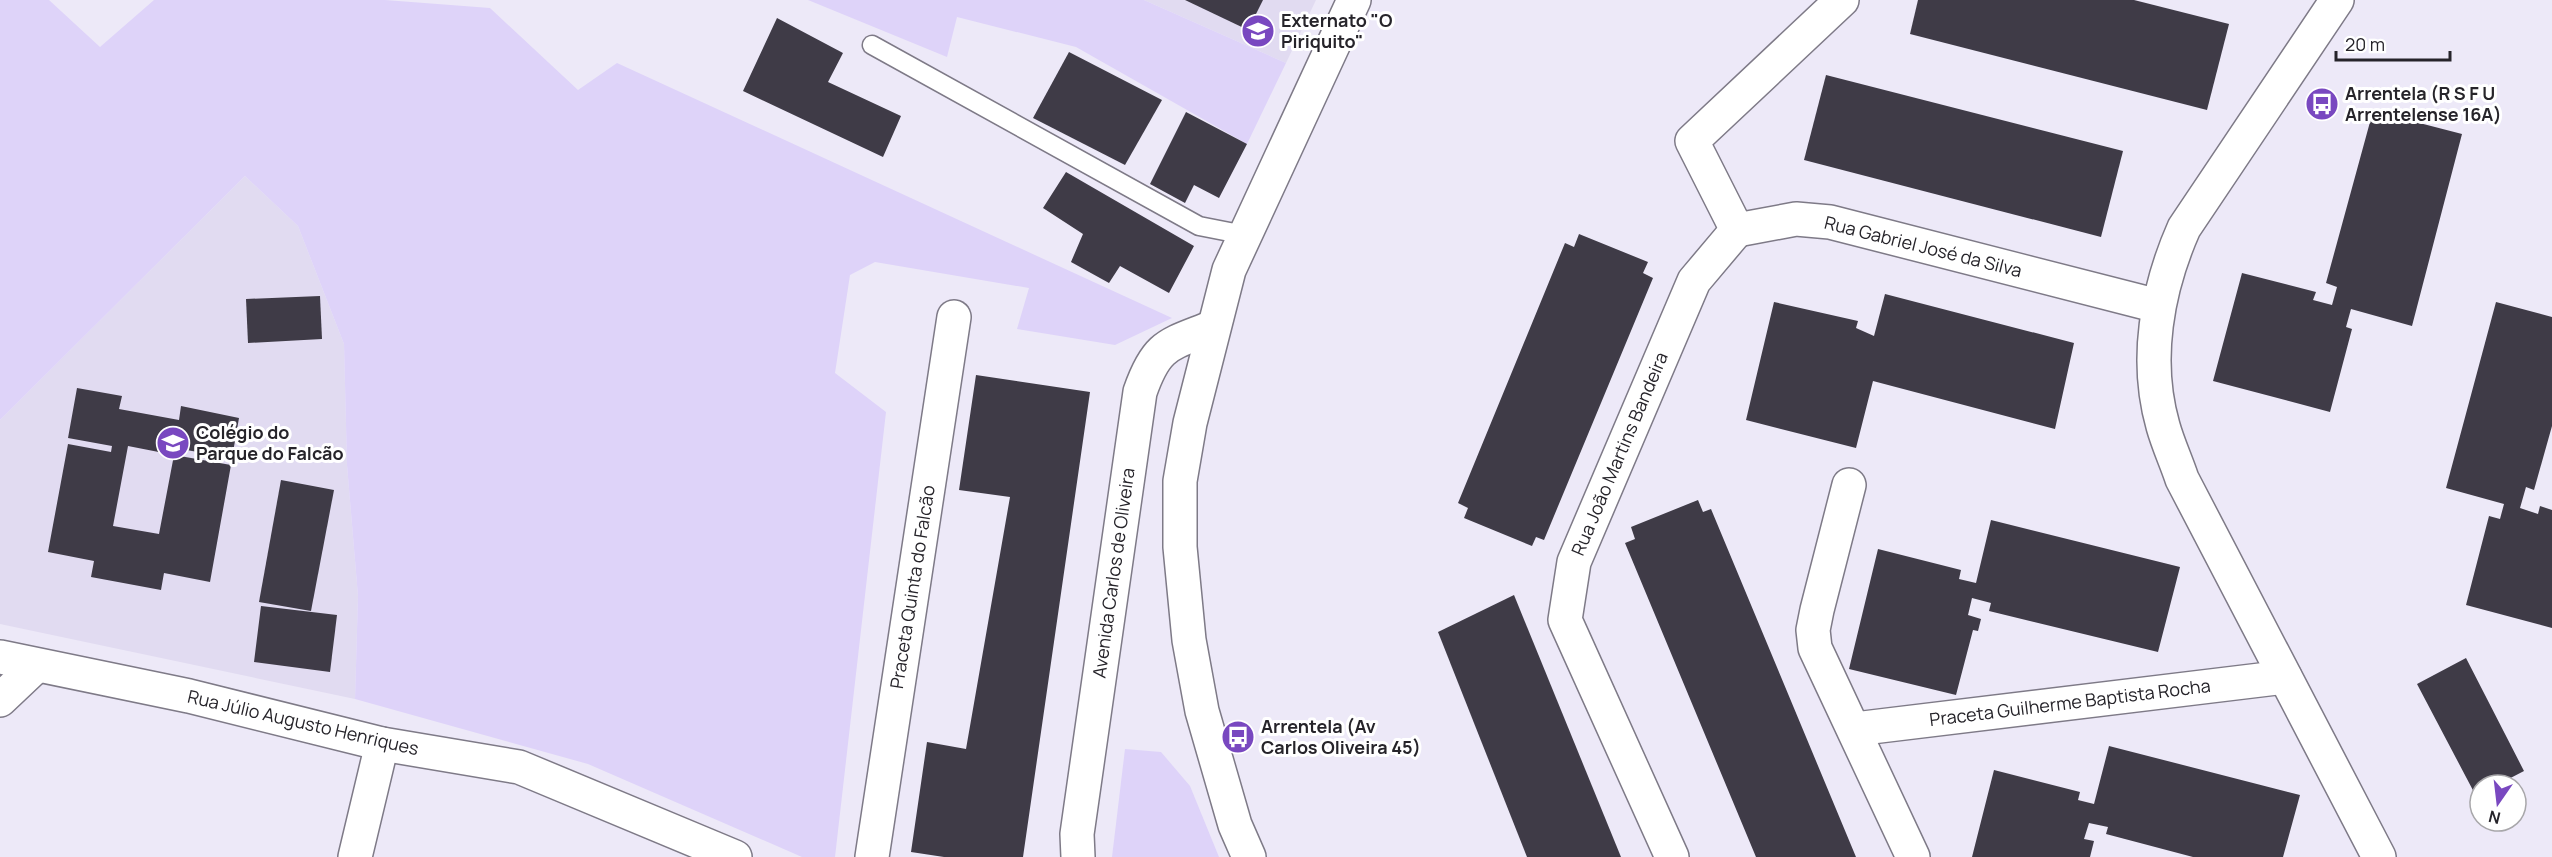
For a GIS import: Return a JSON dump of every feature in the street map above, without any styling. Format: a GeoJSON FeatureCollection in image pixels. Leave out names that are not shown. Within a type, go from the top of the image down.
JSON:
{"type":"FeatureCollection","features":[{"type":"Feature","properties":{"kind":"street"},"geometry":{"type":"LineString","coordinates":[[1249,857],[1235,825],[1202,711],[1190,640],[1180,547],[1180,481],[1190,423],[1229,270],[1354,0]]}},
{"type":"Feature","properties":{"kind":"street"},"geometry":{"type":"LineString","coordinates":[[1737,230],[1692,141],[1842,0]]}},
{"type":"Feature","properties":{"kind":"street"},"geometry":{"type":"LineString","coordinates":[[2337,0],[2184,228],[2167,266],[2158,306],[2154,373],[2162,425],[2182,479],[2379,857]]}},
{"type":"Feature","properties":{"kind":"street","name":"Rua Gabriel José da Silva"},"geometry":{"type":"LineString","coordinates":[[1737,230],[1796,219],[1830,222],[2158,306]]}},
{"type":"Feature","properties":{"kind":"street","name":"Rua João Martins Bandeira"},"geometry":{"type":"LineString","coordinates":[[1672,857],[1565,620],[1574,562],[1694,281],[1737,230]]}},
{"type":"Feature","properties":{"kind":"street","name":"Praceta Quinta do Falcão"},"geometry":{"type":"LineString","coordinates":[[872,857],[954,317]]}},
{"type":"Feature","properties":{"kind":"street","name":"Avenida Carlos de Oliveira"},"geometry":{"type":"LineString","coordinates":[[1078,857],[1077,834],[1140,392],[1148,368],[1164,347],[1213,327]]}},
{"type":"Feature","properties":{"kind":"street"},"geometry":{"type":"LineString","coordinates":[[1849,485],[1813,630],[1815,648],[1856,729],[1913,857]]}},
{"type":"Feature","properties":{"kind":"street","name":"Rua Júlio Augusto Henriques"},"geometry":{"type":"LineString","coordinates":[[0,657],[189,696],[382,744],[519,767],[735,857]]}},
{"type":"Feature","properties":{"kind":"street"},"geometry":{"type":"LineString","coordinates":[[0,700],[36,666]]}},
{"type":"Feature","properties":{"kind":"street","name":"Praceta Guilherme Baptista Rocha"},"geometry":{"type":"LineString","coordinates":[[1856,729],[2285,677]]}},
{"type":"Feature","properties":{"kind":"street"},"geometry":{"type":"LineString","coordinates":[[355,857],[382,744]]}},
{"type":"Feature","properties":{"kind":"lane"},"geometry":{"type":"LineString","coordinates":[[872,45],[1199,226],[1245,235]]}},
{"type":"Feature","properties":{"kind":"shaded area"},"geometry":{"type":"Polygon","coordinates":[[[0,0],[49,0],[100,47],[154,0],[385,0],[490,8],[578,90],[617,63],[1172,318],[1115,345],[1017,329],[1029,288],[875,262],[850,275],[835,373],[886,412],[835,857],[802,857],[588,764],[355,699],[358,596],[347,465],[344,344],[298,226],[245,176],[0,420],[0,0]]]}},
{"type":"Feature","properties":{"kind":"shaded area"},"geometry":{"type":"Polygon","coordinates":[[[808,0],[1144,0],[1286,63],[1247,144],[1076,47],[957,17],[947,57],[808,0]]]}},
{"type":"Feature","properties":{"kind":"shaded area","name":"Externato \"O Piriquito\""},"geometry":{"type":"Polygon","coordinates":[[[1144,0],[1316,0],[1286,63],[1144,0]]]}},
{"type":"Feature","properties":{"kind":"shaded area","name":"Colégio do Parque do Falcão"},"geometry":{"type":"Polygon","coordinates":[[[245,176],[298,226],[344,344],[347,465],[358,596],[355,699],[0,624],[0,420],[245,176]]]}},
{"type":"Feature","properties":{"kind":"shaded area"},"geometry":{"type":"Polygon","coordinates":[[[1125,749],[1161,752],[1190,786],[1219,857],[1112,857],[1125,749]]]}},
{"type":"Feature","properties":{"kind":"building"},"geometry":{"type":"Polygon","coordinates":[[[1185,0],[1263,0],[1248,30],[1185,0]]]}},
{"type":"Feature","properties":{"kind":"building"},"geometry":{"type":"Polygon","coordinates":[[[1918,0],[2134,0],[2229,24],[2207,110],[1910,34],[1918,0]]]}},
{"type":"Feature","properties":{"kind":"building"},"geometry":{"type":"Polygon","coordinates":[[[777,18],[843,53],[828,82],[901,116],[883,157],[743,91],[777,18]]]}},
{"type":"Feature","properties":{"kind":"building"},"geometry":{"type":"Polygon","coordinates":[[[1069,52],[1162,100],[1125,165],[1033,118],[1069,52]]]}},
{"type":"Feature","properties":{"kind":"building"},"geometry":{"type":"Polygon","coordinates":[[[1826,75],[2123,151],[2101,237],[1804,160],[1826,75]]]}},
{"type":"Feature","properties":{"kind":"building"},"geometry":{"type":"Polygon","coordinates":[[[2373,111],[2462,134],[2412,326],[2351,309],[2346,327],[2352,329],[2330,412],[2213,381],[2242,273],[2316,292],[2313,300],[2332,305],[2337,287],[2326,283],[2373,111]]]}},
{"type":"Feature","properties":{"kind":"building"},"geometry":{"type":"Polygon","coordinates":[[[1186,112],[1247,144],[1219,198],[1194,185],[1185,203],[1150,184],[1186,112]]]}},
{"type":"Feature","properties":{"kind":"building"},"geometry":{"type":"Polygon","coordinates":[[[1066,172],[1194,246],[1169,293],[1120,266],[1109,283],[1071,262],[1083,234],[1043,208],[1066,172]]]}},
{"type":"Feature","properties":{"kind":"building"},"geometry":{"type":"Polygon","coordinates":[[[1579,234],[1648,262],[1643,273],[1653,278],[1544,540],[1536,537],[1532,546],[1464,518],[1468,508],[1458,503],[1565,243],[1574,247],[1579,234]]]}},
{"type":"Feature","properties":{"kind":"building"},"geometry":{"type":"Polygon","coordinates":[[[1885,294],[2074,343],[2055,429],[1873,381],[1856,448],[1746,420],[1774,302],[1858,321],[1856,328],[1874,336],[1885,294]]]}},
{"type":"Feature","properties":{"kind":"building"},"geometry":{"type":"Polygon","coordinates":[[[320,296],[322,339],[248,343],[246,299],[320,296]]]}},
{"type":"Feature","properties":{"kind":"building"},"geometry":{"type":"Polygon","coordinates":[[[2496,302],[2552,317],[2552,426],[2534,490],[2526,487],[2520,508],[2538,514],[2540,506],[2552,510],[2552,628],[2466,605],[2489,516],[2500,519],[2504,504],[2446,488],[2496,302]]]}},
{"type":"Feature","properties":{"kind":"building"},"geometry":{"type":"Polygon","coordinates":[[[976,375],[1090,392],[1023,857],[944,857],[911,852],[927,742],[966,749],[1010,497],[959,490],[976,375]]]}},
{"type":"Feature","properties":{"kind":"building"},"geometry":{"type":"Polygon","coordinates":[[[77,388],[122,396],[119,409],[179,420],[181,406],[239,418],[232,458],[175,448],[174,455],[231,465],[210,582],[164,573],[161,590],[91,577],[94,561],[48,552],[68,444],[111,452],[112,446],[68,438],[77,388]],[[128,446],[113,526],[159,534],[174,455],[128,446]]]}},
{"type":"Feature","properties":{"kind":"building"},"geometry":{"type":"Polygon","coordinates":[[[281,480],[334,490],[311,611],[259,602],[281,480]]]}},
{"type":"Feature","properties":{"kind":"building"},"geometry":{"type":"Polygon","coordinates":[[[1698,500],[1703,512],[1711,509],[1856,857],[1756,857],[1625,543],[1635,539],[1631,527],[1698,500]]]}},
{"type":"Feature","properties":{"kind":"building"},"geometry":{"type":"Polygon","coordinates":[[[1991,520],[2180,567],[2158,652],[1989,611],[1991,603],[1972,598],[1968,615],[1981,619],[1978,631],[1973,630],[1956,695],[1849,669],[1878,549],[1961,570],[1959,579],[1976,583],[1991,520]]]}},
{"type":"Feature","properties":{"kind":"building"},"geometry":{"type":"Polygon","coordinates":[[[1514,595],[1621,857],[1527,857],[1438,632],[1514,595]]]}},
{"type":"Feature","properties":{"kind":"building"},"geometry":{"type":"Polygon","coordinates":[[[261,606],[337,615],[330,672],[254,662],[261,606]]]}},
{"type":"Feature","properties":{"kind":"building"},"geometry":{"type":"Polygon","coordinates":[[[2466,658],[2524,771],[2520,773],[2468,773],[2468,781],[2417,684],[2466,658]]]}},
{"type":"Feature","properties":{"kind":"building"},"geometry":{"type":"Polygon","coordinates":[[[2109,746],[2300,795],[2283,857],[2193,857],[2106,834],[2108,827],[2089,823],[2084,839],[2094,841],[2090,857],[1972,857],[1994,770],[2080,792],[2078,800],[2094,804],[2109,746]]]}},
{"type":"Feature","properties":{"kind":"place","name":"Externato \"O Piriquito\""},"geometry":{"type":"Point","coordinates":[1258,31]}},
{"type":"Feature","properties":{"kind":"place","name":"Arrentela (R S F U Arrentelense 16A)"},"geometry":{"type":"Point","coordinates":[2322,104]}},
{"type":"Feature","properties":{"kind":"place","name":"Colégio do Parque do Falcão"},"geometry":{"type":"Point","coordinates":[173,443]}},
{"type":"Feature","properties":{"kind":"place","name":"Arrentela (Av Carlos Oliveira 45)"},"geometry":{"type":"Point","coordinates":[1238,737]}}]}
